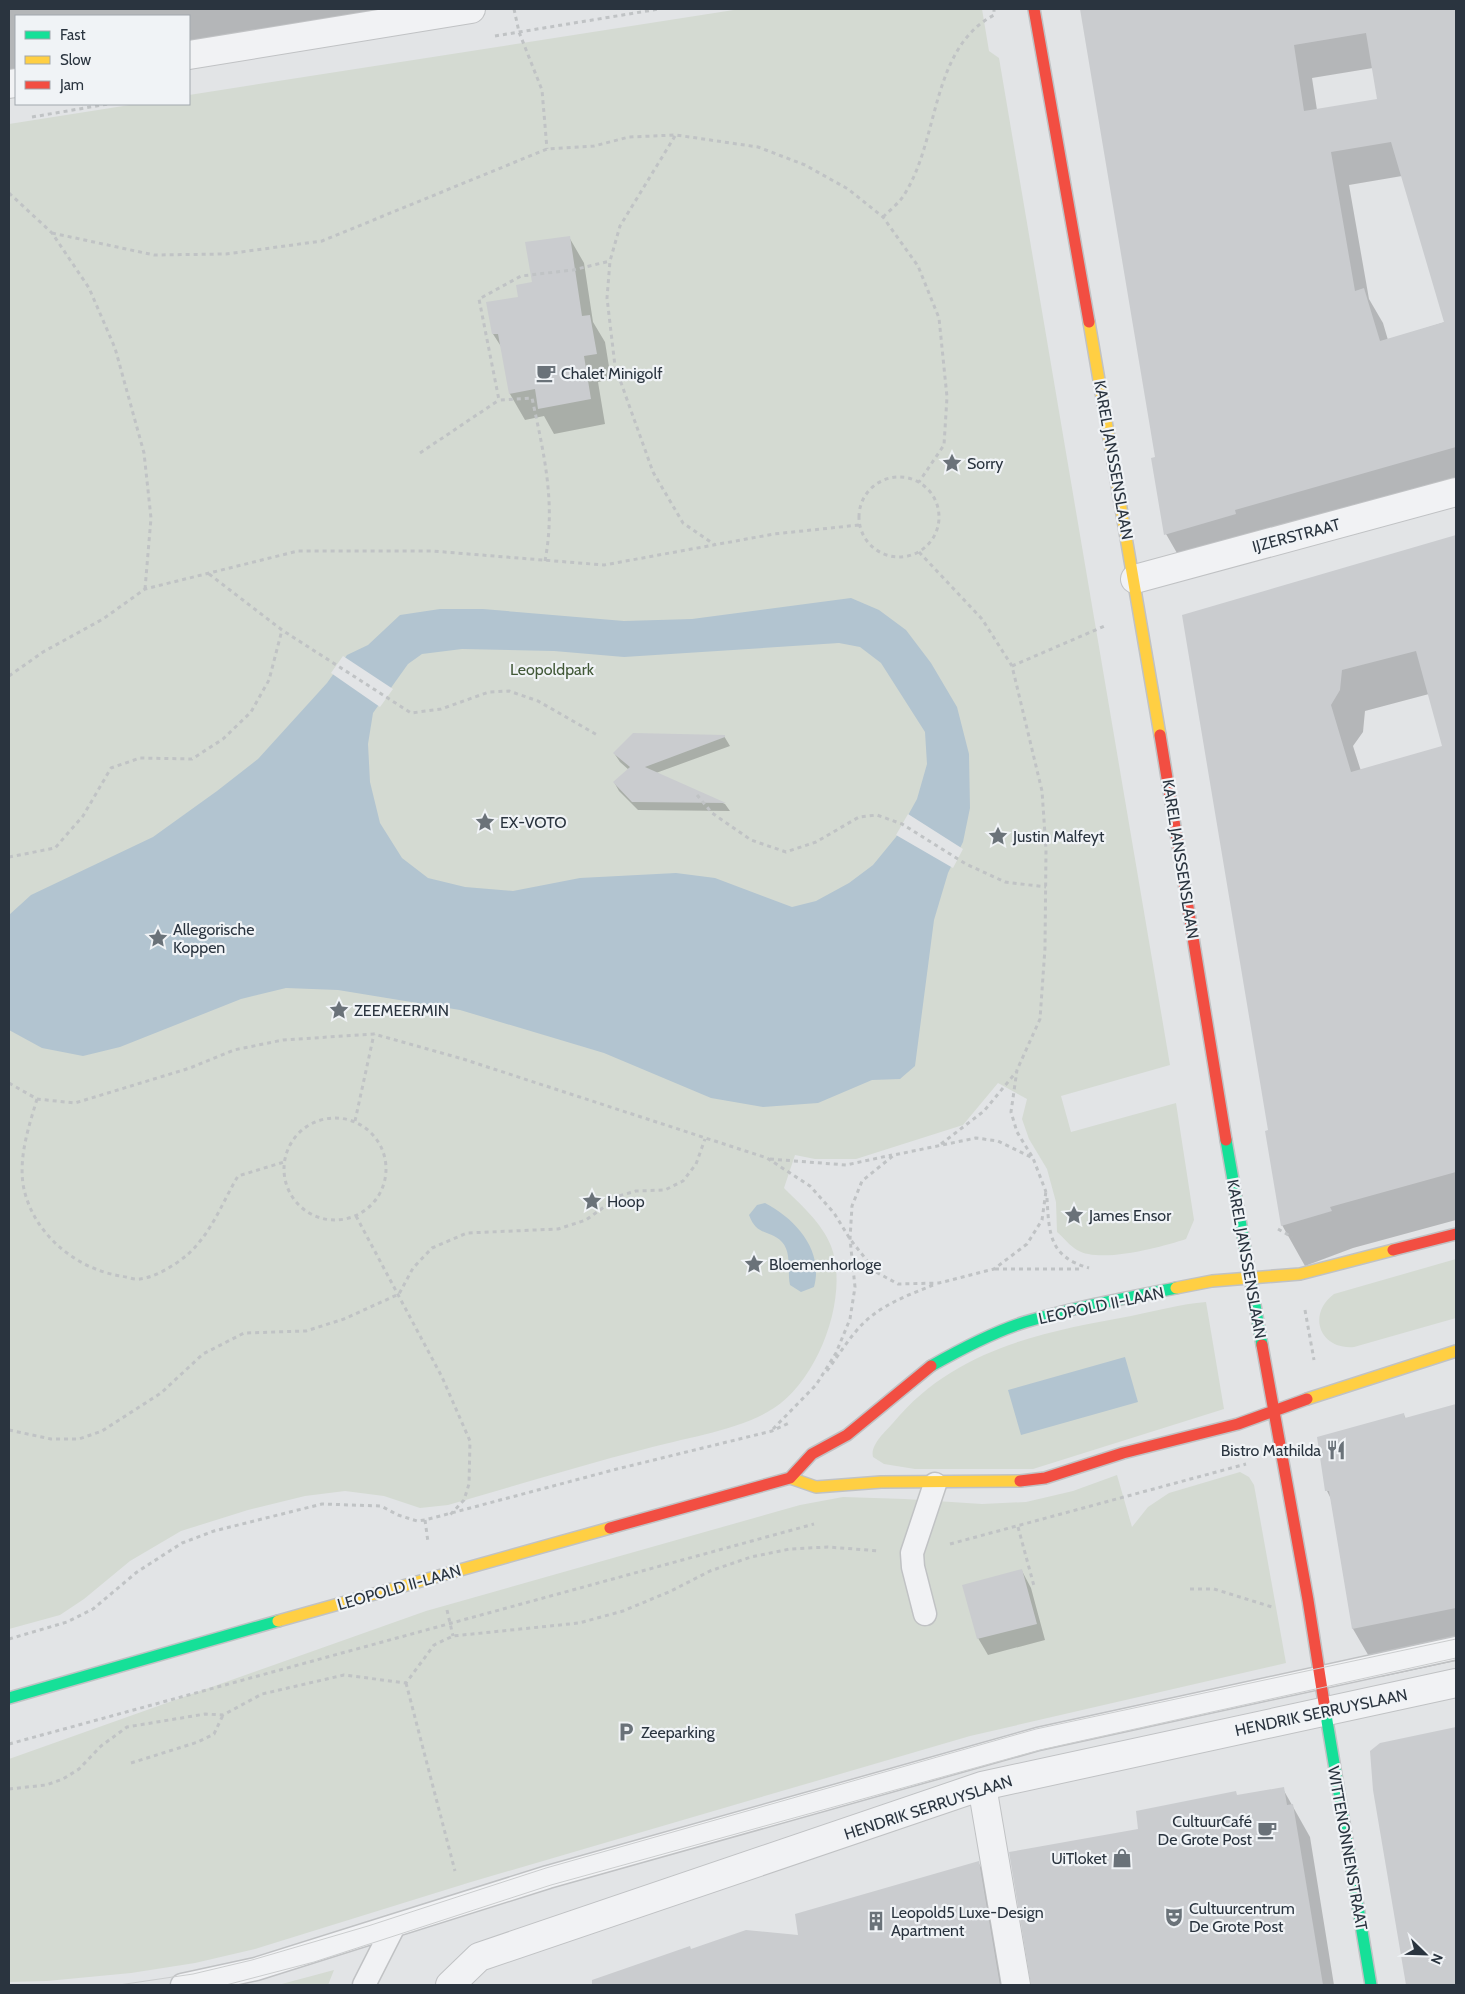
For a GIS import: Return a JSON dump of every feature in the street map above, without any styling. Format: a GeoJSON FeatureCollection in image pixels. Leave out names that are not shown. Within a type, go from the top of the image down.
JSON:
{"type":"FeatureCollection","features":[{"type":"Feature","properties":{"kind":"street"},"geometry":{"type":"LineString","coordinates":[[190,55],[471,9]]}},
{"type":"Feature","properties":{"kind":"street","name":"KAREL JANSSENSLAAN"},"geometry":{"type":"LineString","coordinates":[[1034,9],[1135,579],[1272,1410],[1308,1600],[1325,1710]]}},
{"type":"Feature","properties":{"kind":"street","name":"IJZERSTRAAT"},"geometry":{"type":"LineString","coordinates":[[1135,579],[1456,492]]}},
{"type":"Feature","properties":{"kind":"street","name":"LEOPOLD II-LAAN"},"geometry":{"type":"LineString","coordinates":[[9,1698],[790,1478],[812,1454],[847,1434],[879,1410],[922,1372],[963,1348],[1024,1322],[1099,1303],[1212,1282],[1300,1274],[1456,1234]]}},
{"type":"Feature","properties":{"kind":"street"},"geometry":{"type":"LineString","coordinates":[[790,1478],[816,1487],[881,1482],[935,1484],[1016,1482],[1045,1478],[1123,1453],[1238,1424],[1272,1410],[1456,1351]]}},
{"type":"Feature","properties":{"kind":"street","name":"HENDRIK SERRUYSLAAN"},"geometry":{"type":"LineString","coordinates":[[450,1985],[479,1957],[982,1786],[1456,1683]]}},
{"type":"Feature","properties":{"kind":"street","name":"WITTENONNENSTRAAT"},"geometry":{"type":"LineString","coordinates":[[1325,1710],[1371,1985]]}},
{"type":"Feature","properties":{"kind":"street"},"geometry":{"type":"LineString","coordinates":[[982,1786],[1016,1985]]}},
{"type":"Feature","properties":{"kind":"lane"},"geometry":{"type":"LineString","coordinates":[[925,1614],[913,1568],[912,1554],[935,1484]]}},
{"type":"Feature","properties":{"kind":"lane"},"geometry":{"type":"LineString","coordinates":[[182,1985],[256,1969],[703,1832],[1038,1739],[1456,1648]]}},
{"type":"Feature","properties":{"kind":"lane"},"geometry":{"type":"LineString","coordinates":[[364,1985],[394,1926]]}},
{"type":"Feature","properties":{"kind":"path"},"geometry":{"type":"LineString","coordinates":[[514,9],[519,32],[542,90],[547,149]]}},
{"type":"Feature","properties":{"kind":"path"},"geometry":{"type":"LineString","coordinates":[[883,217],[904,196],[921,161],[950,65],[965,38],[981,22],[994,15],[994,9]]}},
{"type":"Feature","properties":{"kind":"path"},"geometry":{"type":"LineString","coordinates":[[27,118],[102,105]]}},
{"type":"Feature","properties":{"kind":"path"},"geometry":{"type":"LineString","coordinates":[[676,135],[620,226],[610,260],[607,298],[615,366],[628,407],[653,472],[683,524],[715,546]]}},
{"type":"Feature","properties":{"kind":"path"},"geometry":{"type":"LineString","coordinates":[[52,233],[154,255],[226,254],[322,240],[547,149],[594,146],[629,137],[676,135],[758,147],[806,165],[848,189],[883,217],[918,266],[938,318],[947,397],[944,445],[919,482]]}},
{"type":"Feature","properties":{"kind":"path"},"geometry":{"type":"LineString","coordinates":[[9,193],[52,233],[89,288],[116,348],[144,453],[151,518],[144,589]]}},
{"type":"Feature","properties":{"kind":"path"},"geometry":{"type":"LineString","coordinates":[[499,400],[479,298],[521,276],[573,270],[610,260]]}},
{"type":"Feature","properties":{"kind":"path"},"geometry":{"type":"LineString","coordinates":[[420,453],[499,400],[532,398],[549,480],[550,533],[545,560]]}},
{"type":"Feature","properties":{"kind":"path"},"geometry":{"type":"LineString","coordinates":[[906,477],[919,482],[930,491],[937,503],[940,517],[937,530],[930,543],[919,552],[906,557],[892,557],[878,552],[868,543],[859,525],[859,509],[865,496],[874,485],[886,478],[906,477]]}},
{"type":"Feature","properties":{"kind":"path"},"geometry":{"type":"LineString","coordinates":[[9,675],[43,652],[103,619],[144,589],[298,551],[432,551],[604,565],[774,534],[859,525]]}},
{"type":"Feature","properties":{"kind":"path"},"geometry":{"type":"LineString","coordinates":[[919,552],[982,619],[1012,666],[1042,791],[1046,886],[1045,948],[1040,1019],[1017,1070],[984,1111],[938,1146]]}},
{"type":"Feature","properties":{"kind":"path"},"geometry":{"type":"LineString","coordinates":[[208,573],[282,630],[411,713],[441,709],[489,692],[509,691],[538,702],[599,736]]}},
{"type":"Feature","properties":{"kind":"path"},"geometry":{"type":"LineString","coordinates":[[1012,666],[1100,626],[1141,615]]}},
{"type":"Feature","properties":{"kind":"path"},"geometry":{"type":"LineString","coordinates":[[9,857],[14,858],[55,848],[83,816],[111,768],[140,758],[192,759],[224,739],[251,712],[269,680],[282,630]]}},
{"type":"Feature","properties":{"kind":"path"},"geometry":{"type":"LineString","coordinates":[[697,795],[712,813],[752,840],[786,852],[816,842],[859,816],[877,815],[902,824],[966,864],[1005,882],[1046,886]]}},
{"type":"Feature","properties":{"kind":"path"},"geometry":{"type":"LineString","coordinates":[[9,1083],[37,1099],[75,1104],[190,1068],[234,1050],[291,1039],[374,1034],[463,1059],[767,1158],[846,1165],[976,1138],[998,1141],[1032,1158]]}},
{"type":"Feature","properties":{"kind":"path"},"geometry":{"type":"LineString","coordinates":[[355,1121],[374,1034]]}},
{"type":"Feature","properties":{"kind":"path"},"geometry":{"type":"LineString","coordinates":[[9,1639],[67,1622],[93,1609],[137,1572],[182,1543],[214,1530],[322,1504],[381,1506],[417,1521],[450,1515],[616,1469],[772,1431],[816,1385],[857,1330],[872,1315],[897,1300],[939,1282],[994,1269],[1092,1268],[1071,1263],[1055,1248],[1048,1218],[1046,1191],[1032,1158],[1017,1132],[1011,1112],[1017,1070]]}},
{"type":"Feature","properties":{"kind":"path"},"geometry":{"type":"LineString","coordinates":[[37,1099],[23,1150],[23,1184],[35,1219],[56,1244],[82,1264],[109,1274],[140,1279],[163,1270],[186,1255],[206,1236],[221,1204],[238,1176],[284,1162]]}},
{"type":"Feature","properties":{"kind":"path"},"geometry":{"type":"LineString","coordinates":[[340,1117],[355,1121],[368,1129],[379,1140],[385,1154],[387,1168],[385,1183],[378,1197],[368,1208],[356,1216],[338,1221],[321,1219],[305,1210],[292,1197],[285,1180],[284,1162],[288,1147],[297,1134],[309,1124],[324,1118],[340,1117]]}},
{"type":"Feature","properties":{"kind":"path"},"geometry":{"type":"LineString","coordinates":[[9,1430],[52,1439],[79,1438],[94,1433],[161,1393],[203,1354],[244,1333],[306,1331],[344,1319],[399,1294],[413,1268],[432,1248],[467,1233],[558,1229],[586,1220],[619,1196],[636,1191],[665,1190],[683,1181],[696,1164],[705,1139]]}},
{"type":"Feature","properties":{"kind":"path"},"geometry":{"type":"LineString","coordinates":[[816,1385],[836,1353],[850,1319],[855,1287],[850,1239],[852,1206],[862,1181],[894,1155]]}},
{"type":"Feature","properties":{"kind":"path"},"geometry":{"type":"LineString","coordinates":[[767,1158],[810,1186],[834,1213],[850,1239],[876,1272],[898,1284],[939,1282]]}},
{"type":"Feature","properties":{"kind":"path"},"geometry":{"type":"LineString","coordinates":[[994,1269],[1027,1244],[1042,1220],[1046,1191]]}},
{"type":"Feature","properties":{"kind":"path"},"geometry":{"type":"LineString","coordinates":[[356,1216],[442,1377],[470,1441],[469,1484],[464,1500],[450,1515]]}},
{"type":"Feature","properties":{"kind":"path"},"geometry":{"type":"LineString","coordinates":[[406,1683],[434,1645],[453,1636],[579,1623],[623,1612],[671,1592],[710,1571],[751,1557],[790,1549],[828,1547],[912,1554],[1018,1527],[1246,1464]]}},
{"type":"Feature","properties":{"kind":"path"},"geometry":{"type":"LineString","coordinates":[[9,1744],[824,1521]]}},
{"type":"Feature","properties":{"kind":"path"},"geometry":{"type":"LineString","coordinates":[[1018,1527],[1034,1586]]}},
{"type":"Feature","properties":{"kind":"path"},"geometry":{"type":"LineString","coordinates":[[1190,1589],[1214,1589],[1274,1608],[1308,1600]]}},
{"type":"Feature","properties":{"kind":"path"},"geometry":{"type":"LineString","coordinates":[[9,1789],[46,1785],[63,1780],[79,1769],[101,1746],[127,1727],[205,1714],[222,1715],[262,1694],[344,1675],[406,1683]]}},
{"type":"Feature","properties":{"kind":"path"},"geometry":{"type":"LineString","coordinates":[[406,1683],[464,1904]]}},
{"type":"Feature","properties":{"kind":"path"},"geometry":{"type":"LineString","coordinates":[[131,1763],[198,1742],[214,1734],[222,1715]]}},
{"type":"Feature","properties":{"kind":"green space","name":"Leopoldpark"},"geometry":{"type":"Polygon","coordinates":[[[740,9],[982,9],[989,51],[999,58],[1170,1065],[1061,1096],[1071,1132],[1176,1103],[1194,1220],[1186,1239],[1147,1250],[1115,1255],[1100,1255],[1087,1254],[1077,1250],[1057,1232],[1056,1202],[1047,1169],[1029,1139],[1022,1119],[1027,1099],[998,1083],[963,1125],[856,1159],[815,1159],[795,1155],[784,1188],[810,1215],[822,1230],[831,1246],[836,1266],[833,1312],[816,1358],[804,1378],[790,1395],[761,1416],[729,1428],[596,1462],[448,1505],[420,1508],[384,1496],[345,1491],[305,1496],[248,1510],[181,1531],[130,1561],[84,1599],[60,1615],[9,1629],[9,124],[130,105],[190,105],[190,95],[740,9]]]}},
{"type":"Feature","properties":{"kind":"green space"},"geometry":{"type":"Polygon","coordinates":[[[1456,1259],[1456,1318],[1354,1347],[1332,1343],[1325,1337],[1319,1320],[1326,1302],[1334,1294],[1456,1259]]]}},
{"type":"Feature","properties":{"kind":"green space"},"geometry":{"type":"Polygon","coordinates":[[[1206,1302],[1224,1409],[1033,1469],[915,1469],[884,1464],[873,1457],[874,1448],[879,1439],[917,1398],[943,1377],[972,1361],[1033,1337],[1098,1322],[1206,1302]]]}},
{"type":"Feature","properties":{"kind":"green space"},"geometry":{"type":"Polygon","coordinates":[[[1240,1472],[1249,1477],[1254,1485],[1286,1663],[970,1736],[471,1882],[255,1949],[195,1963],[131,1973],[47,1981],[9,1982],[9,1759],[426,1611],[800,1505],[843,1497],[982,1504],[1026,1502],[1073,1491],[1117,1475],[1132,1527],[1148,1507],[1169,1493],[1240,1472]]]}},
{"type":"Feature","properties":{"kind":"green space"},"geometry":{"type":"Polygon","coordinates":[[[334,1970],[328,1985],[278,1985],[334,1970]]]}},
{"type":"Feature","properties":{"kind":"water"},"geometry":{"type":"Polygon","coordinates":[[[851,598],[879,610],[906,630],[931,663],[957,707],[969,754],[970,808],[963,842],[948,873],[934,920],[915,1066],[900,1079],[872,1080],[818,1103],[763,1107],[711,1098],[604,1053],[460,1010],[338,990],[286,988],[241,999],[120,1047],[83,1056],[42,1048],[9,1030],[9,915],[31,895],[153,837],[217,791],[258,759],[327,683],[347,655],[368,645],[400,615],[440,609],[483,609],[624,621],[692,619],[851,598]],[[839,643],[624,657],[554,651],[462,649],[422,654],[408,664],[373,713],[368,744],[370,782],[380,823],[402,858],[428,878],[465,887],[513,891],[580,878],[676,873],[715,878],[792,907],[816,901],[849,883],[873,865],[896,837],[917,799],[927,764],[925,732],[881,663],[860,647],[839,643]]]}},
{"type":"Feature","properties":{"kind":"water"},"geometry":{"type":"Polygon","coordinates":[[[765,1203],[787,1218],[805,1238],[815,1261],[814,1287],[801,1292],[790,1285],[788,1257],[785,1246],[773,1235],[760,1230],[752,1222],[749,1215],[757,1205],[765,1203]]]}},
{"type":"Feature","properties":{"kind":"water"},"geometry":{"type":"Polygon","coordinates":[[[1125,1357],[1138,1402],[1021,1435],[1008,1390],[1125,1357]]]}},
{"type":"Feature","properties":{"kind":"pier"},"geometry":{"type":"Polygon","coordinates":[[[343,656],[393,689],[380,707],[331,673],[343,656]]]}},
{"type":"Feature","properties":{"kind":"pier"},"geometry":{"type":"Polygon","coordinates":[[[908,814],[963,849],[953,868],[896,835],[908,814]]]}},
{"type":"Feature","properties":{"kind":"building"},"geometry":{"type":"Polygon","coordinates":[[[1080,9],[1456,9],[1456,447],[1235,510],[1236,514],[1164,535],[1151,458],[1155,457],[1080,9]],[[1366,33],[1294,45],[1304,111],[1377,99],[1366,33]],[[1391,142],[1331,152],[1355,291],[1364,288],[1380,341],[1444,322],[1391,142]]]}},
{"type":"Feature","properties":{"kind":"building","name":"Chalet Minigolf"},"geometry":{"type":"Polygon","coordinates":[[[570,236],[582,316],[590,315],[597,354],[584,356],[591,399],[538,409],[535,389],[509,394],[498,334],[492,334],[486,302],[518,297],[516,285],[532,282],[525,242],[570,236]]]}},
{"type":"Feature","properties":{"kind":"building"},"geometry":{"type":"Polygon","coordinates":[[[1456,535],[1456,1172],[1330,1207],[1332,1211],[1281,1226],[1265,1131],[1268,1130],[1182,615],[1456,535]],[[1416,651],[1342,670],[1340,690],[1331,705],[1351,772],[1442,746],[1416,651]]]}},
{"type":"Feature","properties":{"kind":"building"},"geometry":{"type":"Polygon","coordinates":[[[633,733],[725,735],[725,737],[645,767],[726,803],[632,802],[613,782],[630,767],[613,753],[633,733]]]}},
{"type":"Feature","properties":{"kind":"building"},"geometry":{"type":"Polygon","coordinates":[[[1456,1404],[1456,1608],[1352,1629],[1329,1491],[1325,1491],[1317,1437],[1404,1413],[1405,1418],[1456,1404]]]}},
{"type":"Feature","properties":{"kind":"building"},"geometry":{"type":"Polygon","coordinates":[[[1022,1569],[1037,1624],[977,1639],[962,1585],[1022,1569]]]}},
{"type":"Feature","properties":{"kind":"building"},"geometry":{"type":"Polygon","coordinates":[[[1456,1727],[1456,1985],[1406,1985],[1373,1790],[1370,1751],[1380,1743],[1456,1727]]]}},
{"type":"Feature","properties":{"kind":"building","name":"Cultuurcentrum De Grote Post"},"geometry":{"type":"Polygon","coordinates":[[[1284,1787],[1287,1805],[1293,1804],[1323,1985],[1031,1985],[1009,1852],[1138,1829],[1136,1811],[1236,1791],[1237,1795],[1284,1787]]]}},
{"type":"Feature","properties":{"kind":"building"},"geometry":{"type":"Polygon","coordinates":[[[979,1861],[1000,1985],[592,1985],[592,1980],[690,1946],[691,1949],[746,1930],[798,1935],[795,1914],[979,1861]]]}},
{"type":"Feature","properties":{"kind":"tram line"},"geometry":{"type":"LineString","coordinates":[[119,1985],[193,1974],[252,1960],[368,1926],[546,1868],[1036,1729],[1456,1639]]}},
{"type":"Feature","properties":{"kind":"tram line"},"geometry":{"type":"LineString","coordinates":[[226,1985],[314,1962],[551,1885],[1040,1750],[1456,1658]]}},
{"type":"Feature","properties":{"kind":"traffic: fast"},"geometry":{"type":"LineString","coordinates":[[1226,1140],[1262,1345]]}},
{"type":"Feature","properties":{"kind":"traffic: fast"},"geometry":{"type":"LineString","coordinates":[[931,1366],[977,1341],[1025,1322],[1082,1307],[1176,1288]]}},
{"type":"Feature","properties":{"kind":"traffic: fast"},"geometry":{"type":"LineString","coordinates":[[9,1698],[278,1621]]}},
{"type":"Feature","properties":{"kind":"traffic: fast"},"geometry":{"type":"LineString","coordinates":[[1325,1709],[1371,1985]]}},
{"type":"Feature","properties":{"kind":"traffic: slow"},"geometry":{"type":"LineString","coordinates":[[1089,322],[1160,735]]}},
{"type":"Feature","properties":{"kind":"traffic: slow"},"geometry":{"type":"LineString","coordinates":[[1176,1288],[1212,1281],[1300,1274],[1393,1250]]}},
{"type":"Feature","properties":{"kind":"traffic: slow"},"geometry":{"type":"LineString","coordinates":[[1307,1399],[1456,1351]]}},
{"type":"Feature","properties":{"kind":"traffic: slow"},"geometry":{"type":"LineString","coordinates":[[790,1478],[816,1487],[881,1482],[1020,1481]]}},
{"type":"Feature","properties":{"kind":"traffic: slow"},"geometry":{"type":"LineString","coordinates":[[278,1621],[610,1528]]}},
{"type":"Feature","properties":{"kind":"traffic: jam"},"geometry":{"type":"LineString","coordinates":[[1034,9],[1089,322]]}},
{"type":"Feature","properties":{"kind":"traffic: jam"},"geometry":{"type":"LineString","coordinates":[[1160,735],[1226,1140]]}},
{"type":"Feature","properties":{"kind":"traffic: jam"},"geometry":{"type":"LineString","coordinates":[[1393,1250],[1456,1234]]}},
{"type":"Feature","properties":{"kind":"traffic: jam"},"geometry":{"type":"LineString","coordinates":[[1262,1345],[1308,1600],[1325,1709]]}},
{"type":"Feature","properties":{"kind":"traffic: jam"},"geometry":{"type":"LineString","coordinates":[[610,1528],[790,1478],[812,1454],[847,1435],[931,1366]]}},
{"type":"Feature","properties":{"kind":"traffic: jam"},"geometry":{"type":"LineString","coordinates":[[1020,1481],[1045,1478],[1123,1453],[1238,1424],[1307,1399]]}},
{"type":"Feature","properties":{"kind":"place","name":"Chalet Minigolf"},"geometry":{"type":"Point","coordinates":[546,373]}},
{"type":"Feature","properties":{"kind":"place","name":"Sorry"},"geometry":{"type":"Point","coordinates":[952,463]}},
{"type":"Feature","properties":{"kind":"place","name":"EX-VOTO"},"geometry":{"type":"Point","coordinates":[485,822]}},
{"type":"Feature","properties":{"kind":"place","name":"Justin Malfeyt"},"geometry":{"type":"Point","coordinates":[998,836]}},
{"type":"Feature","properties":{"kind":"place","name":"Allegorische Koppen"},"geometry":{"type":"Point","coordinates":[158,938]}},
{"type":"Feature","properties":{"kind":"place","name":"ZEEMEERMIN"},"geometry":{"type":"Point","coordinates":[339,1010]}},
{"type":"Feature","properties":{"kind":"place","name":"Hoop"},"geometry":{"type":"Point","coordinates":[592,1201]}},
{"type":"Feature","properties":{"kind":"place","name":"James Ensor"},"geometry":{"type":"Point","coordinates":[1074,1215]}},
{"type":"Feature","properties":{"kind":"place","name":"Bloemenhorloge"},"geometry":{"type":"Point","coordinates":[754,1264]}},
{"type":"Feature","properties":{"kind":"place","name":"Bistro Mathilda"},"geometry":{"type":"Point","coordinates":[1336,1450]}},
{"type":"Feature","properties":{"kind":"place","name":"Zeeparking"},"geometry":{"type":"Point","coordinates":[626,1732]}},
{"type":"Feature","properties":{"kind":"place","name":"CultuurCafé De Grote Post"},"geometry":{"type":"Point","coordinates":[1267,1830]}},
{"type":"Feature","properties":{"kind":"place","name":"UiTloket"},"geometry":{"type":"Point","coordinates":[1122,1858]}},
{"type":"Feature","properties":{"kind":"place","name":"Cultuurcentrum De Grote Post"},"geometry":{"type":"Point","coordinates":[1174,1917]}},
{"type":"Feature","properties":{"kind":"place","name":"Leopold5 Luxe-Design Apartment"},"geometry":{"type":"Point","coordinates":[876,1921]}}]}
